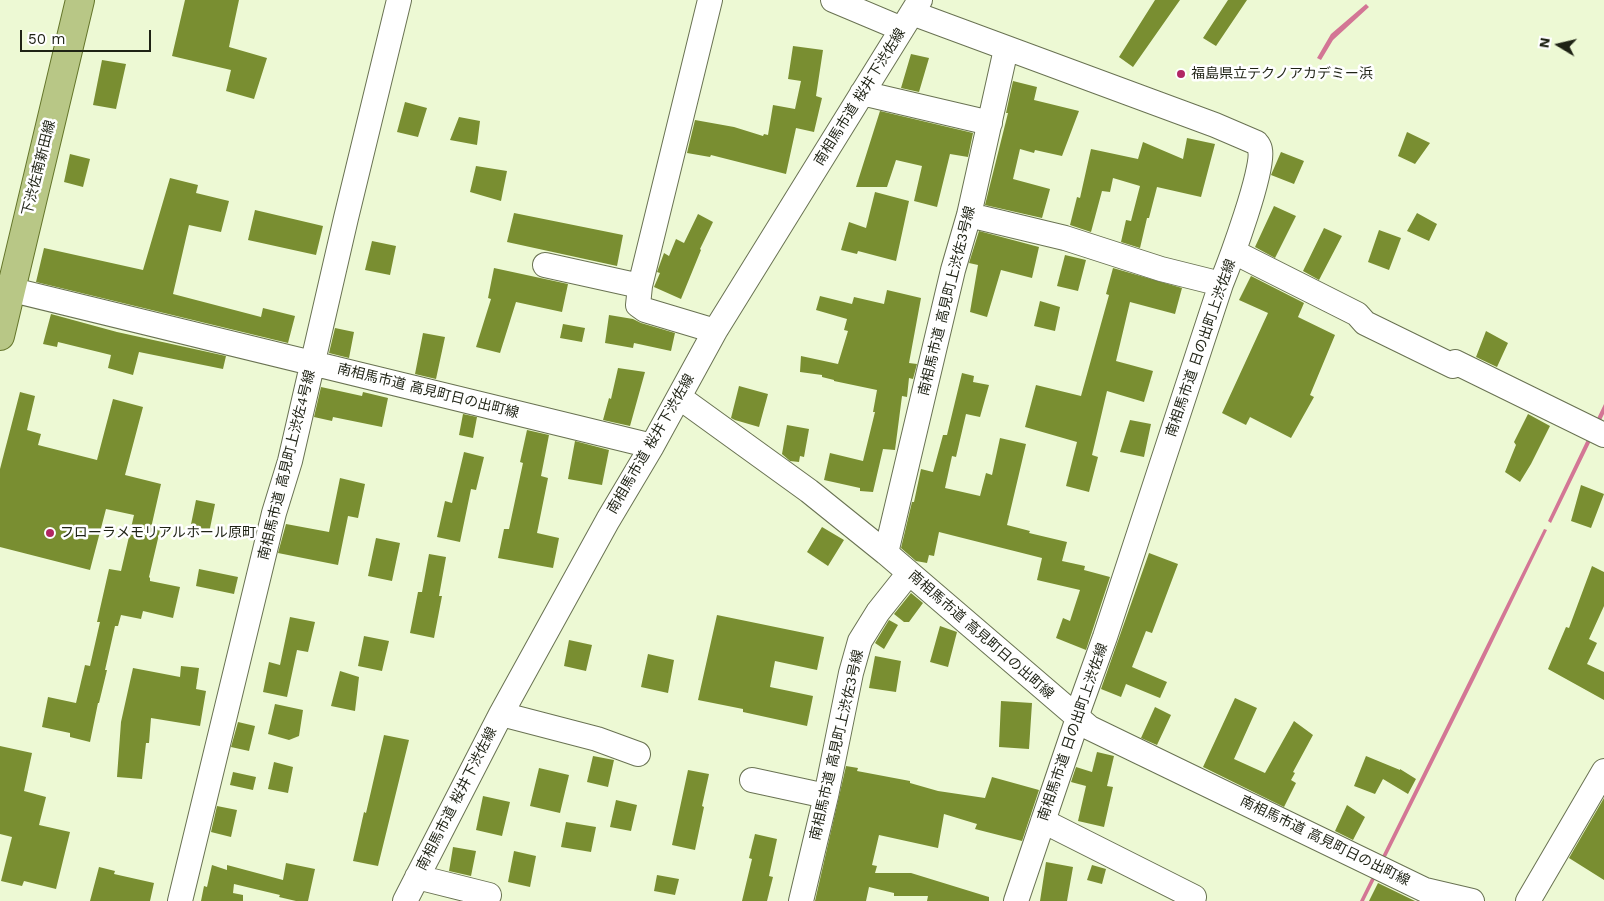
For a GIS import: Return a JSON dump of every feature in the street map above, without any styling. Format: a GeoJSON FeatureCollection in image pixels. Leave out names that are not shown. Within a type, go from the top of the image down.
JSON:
{"type":"FeatureCollection","features":[{"type":"Feature","properties":{"kind":"main road","name":"下渋佐南新田線"},"geometry":{"type":"LineString","coordinates":[[0,336],[5,288],[80,0]]}},
{"type":"Feature","properties":{"kind":"street","name":"南相馬市道 高見町上渋佐4号線"},"geometry":{"type":"LineString","coordinates":[[180,901],[274,513],[290,461],[399,0]]}},
{"type":"Feature","properties":{"kind":"street"},"geometry":{"type":"LineString","coordinates":[[710,0],[640,286],[638,306],[645,310],[715,331]]}},
{"type":"Feature","properties":{"kind":"street","name":"南相馬市道 日の出町上渋佐線"},"geometry":{"type":"LineString","coordinates":[[833,0],[911,14],[1215,125],[1257,143],[1261,151],[1260,168],[1234,252],[1221,284],[1016,901]]}},
{"type":"Feature","properties":{"kind":"street","name":"南相馬市道 桜井下渋佐線"},"geometry":{"type":"LineString","coordinates":[[405,901],[501,714],[715,331],[911,14]]}},
{"type":"Feature","properties":{"kind":"street","name":"南相馬市道 高見町上渋佐3号線"},"geometry":{"type":"LineString","coordinates":[[886,552],[953,270],[969,215],[1006,49]]}},
{"type":"Feature","properties":{"kind":"street"},"geometry":{"type":"LineString","coordinates":[[862,93],[990,123]]}},
{"type":"Feature","properties":{"kind":"street"},"geometry":{"type":"LineString","coordinates":[[969,215],[1065,238],[1161,269],[1221,284]]}},
{"type":"Feature","properties":{"kind":"street"},"geometry":{"type":"LineString","coordinates":[[1234,252],[1357,314],[1365,323],[1453,366],[1455,362],[1604,435]]}},
{"type":"Feature","properties":{"kind":"street"},"geometry":{"type":"LineString","coordinates":[[545,265],[640,286]]}},
{"type":"Feature","properties":{"kind":"street","name":"南相馬市道 高見町日の出町線"},"geometry":{"type":"LineString","coordinates":[[5,288],[652,446]]}},
{"type":"Feature","properties":{"kind":"street","name":"南相馬市道 高見町日の出町線"},"geometry":{"type":"LineString","coordinates":[[679,397],[809,491],[886,552],[1078,718],[1099,732],[1425,890],[1432,896],[1472,901]]}},
{"type":"Feature","properties":{"kind":"street","name":"南相馬市道 高見町上渋佐3号線"},"geometry":{"type":"LineString","coordinates":[[801,901],[826,796],[851,673],[860,641],[878,612],[909,573]]}},
{"type":"Feature","properties":{"kind":"street"},"geometry":{"type":"LineString","coordinates":[[501,714],[597,739],[638,754]]}},
{"type":"Feature","properties":{"kind":"street"},"geometry":{"type":"LineString","coordinates":[[1528,901],[1604,771]]}},
{"type":"Feature","properties":{"kind":"street"},"geometry":{"type":"LineString","coordinates":[[752,780],[826,796]]}},
{"type":"Feature","properties":{"kind":"street"},"geometry":{"type":"LineString","coordinates":[[1043,821],[1194,897]]}},
{"type":"Feature","properties":{"kind":"street"},"geometry":{"type":"LineString","coordinates":[[417,876],[489,895]]}},
{"type":"Feature","properties":{"kind":"shaded area"},"geometry":{"type":"Polygon","coordinates":[[[1366,4],[1369,7],[1333,40],[1321,60],[1317,58],[1331,34],[1366,4]]]}},
{"type":"Feature","properties":{"kind":"shaded area"},"geometry":{"type":"Polygon","coordinates":[[[1604,404],[1604,414],[1551,523],[1548,521],[1604,404]]]}},
{"type":"Feature","properties":{"kind":"shaded area"},"geometry":{"type":"Polygon","coordinates":[[[1544,529],[1547,530],[1476,676],[1364,901],[1360,901],[1544,529]]]}},
{"type":"Feature","properties":{"kind":"building"},"geometry":{"type":"Polygon","coordinates":[[[185,0],[239,0],[229,47],[267,58],[254,99],[226,91],[231,70],[172,56],[185,0]]]}},
{"type":"Feature","properties":{"kind":"building"},"geometry":{"type":"Polygon","coordinates":[[[1155,0],[1180,0],[1133,67],[1119,57],[1155,0]]]}},
{"type":"Feature","properties":{"kind":"building"},"geometry":{"type":"Polygon","coordinates":[[[1228,0],[1247,0],[1216,46],[1203,38],[1228,0]]]}},
{"type":"Feature","properties":{"kind":"building"},"geometry":{"type":"Polygon","coordinates":[[[793,46],[823,50],[816,96],[822,98],[814,132],[796,128],[786,174],[711,155],[710,157],[687,153],[695,120],[734,127],[763,136],[764,134],[768,135],[773,105],[795,109],[801,81],[788,79],[793,46]]]}},
{"type":"Feature","properties":{"kind":"building"},"geometry":{"type":"Polygon","coordinates":[[[911,54],[929,58],[919,92],[901,88],[911,54]]]}},
{"type":"Feature","properties":{"kind":"building"},"geometry":{"type":"Polygon","coordinates":[[[102,60],[126,64],[116,109],[93,105],[102,60]]]}},
{"type":"Feature","properties":{"kind":"building"},"geometry":{"type":"Polygon","coordinates":[[[1013,81],[1037,87],[1034,100],[1079,111],[1062,156],[1035,150],[1034,153],[1020,149],[1013,179],[1050,189],[1042,218],[985,205],[1008,113],[1006,113],[1013,81]]]}},
{"type":"Feature","properties":{"kind":"building"},"geometry":{"type":"Polygon","coordinates":[[[405,102],[427,108],[418,137],[397,132],[405,102]]]}},
{"type":"Feature","properties":{"kind":"building"},"geometry":{"type":"Polygon","coordinates":[[[880,111],[973,133],[968,157],[950,154],[937,207],[914,201],[922,166],[896,160],[887,187],[856,187],[880,111]]]}},
{"type":"Feature","properties":{"kind":"building"},"geometry":{"type":"Polygon","coordinates":[[[459,117],[480,121],[477,145],[450,140],[459,117]]]}},
{"type":"Feature","properties":{"kind":"building"},"geometry":{"type":"Polygon","coordinates":[[[1407,132],[1430,143],[1415,164],[1398,156],[1407,132]]]}},
{"type":"Feature","properties":{"kind":"building"},"geometry":{"type":"Polygon","coordinates":[[[1187,138],[1215,144],[1201,197],[1157,187],[1140,248],[1121,242],[1126,220],[1131,221],[1140,186],[1113,178],[1110,192],[1102,191],[1091,232],[1070,225],[1077,197],[1080,198],[1091,149],[1138,159],[1143,142],[1183,159],[1187,138]]]}},
{"type":"Feature","properties":{"kind":"building"},"geometry":{"type":"Polygon","coordinates":[[[1281,152],[1304,161],[1294,184],[1271,175],[1281,152]]]}},
{"type":"Feature","properties":{"kind":"building"},"geometry":{"type":"Polygon","coordinates":[[[70,154],[90,159],[83,187],[64,182],[70,154]]]}},
{"type":"Feature","properties":{"kind":"building"},"geometry":{"type":"Polygon","coordinates":[[[476,166],[507,171],[501,201],[470,192],[476,166]]]}},
{"type":"Feature","properties":{"kind":"building"},"geometry":{"type":"Polygon","coordinates":[[[170,178],[198,185],[196,193],[229,201],[221,232],[189,225],[173,294],[261,317],[263,308],[295,316],[288,343],[36,282],[44,248],[143,270],[170,178]]]}},
{"type":"Feature","properties":{"kind":"building"},"geometry":{"type":"Polygon","coordinates":[[[875,192],[909,201],[896,261],[858,251],[857,254],[841,250],[849,222],[866,228],[875,192]]]}},
{"type":"Feature","properties":{"kind":"building"},"geometry":{"type":"Polygon","coordinates":[[[1274,206],[1296,216],[1275,258],[1255,247],[1274,206]]]}},
{"type":"Feature","properties":{"kind":"building"},"geometry":{"type":"Polygon","coordinates":[[[255,210],[323,226],[316,255],[248,240],[255,210]]]}},
{"type":"Feature","properties":{"kind":"building"},"geometry":{"type":"Polygon","coordinates":[[[514,213],[623,235],[617,266],[507,242],[514,213]]]}},
{"type":"Feature","properties":{"kind":"building"},"geometry":{"type":"Polygon","coordinates":[[[1417,213],[1437,224],[1429,241],[1407,231],[1417,213]]]}},
{"type":"Feature","properties":{"kind":"building"},"geometry":{"type":"Polygon","coordinates":[[[698,214],[713,222],[700,249],[681,299],[654,287],[660,273],[657,272],[664,253],[669,256],[676,239],[684,243],[698,214]]]}},
{"type":"Feature","properties":{"kind":"building"},"geometry":{"type":"Polygon","coordinates":[[[1324,228],[1342,236],[1319,280],[1303,271],[1324,228]]]}},
{"type":"Feature","properties":{"kind":"building"},"geometry":{"type":"Polygon","coordinates":[[[1379,230],[1401,238],[1389,270],[1368,262],[1379,230]]]}},
{"type":"Feature","properties":{"kind":"building"},"geometry":{"type":"Polygon","coordinates":[[[979,231],[1039,247],[1032,278],[1001,270],[987,317],[970,312],[978,265],[969,263],[979,231]]]}},
{"type":"Feature","properties":{"kind":"building"},"geometry":{"type":"Polygon","coordinates":[[[372,241],[396,246],[390,275],[365,270],[372,241]]]}},
{"type":"Feature","properties":{"kind":"building"},"geometry":{"type":"Polygon","coordinates":[[[1065,255],[1086,260],[1078,291],[1057,286],[1065,255]]]}},
{"type":"Feature","properties":{"kind":"building"},"geometry":{"type":"Polygon","coordinates":[[[494,268],[568,284],[562,312],[516,302],[500,353],[476,347],[491,299],[488,298],[494,268]]]}},
{"type":"Feature","properties":{"kind":"building"},"geometry":{"type":"Polygon","coordinates":[[[1113,268],[1182,288],[1175,314],[1130,302],[1116,361],[1153,371],[1144,402],[1107,391],[1092,455],[1098,457],[1089,492],[1066,486],[1077,442],[1025,427],[1036,385],[1081,396],[1109,295],[1106,294],[1113,268]]]}},
{"type":"Feature","properties":{"kind":"building"},"geometry":{"type":"Polygon","coordinates":[[[1251,276],[1304,303],[1298,317],[1335,335],[1310,395],[1314,397],[1291,438],[1250,417],[1246,425],[1222,413],[1268,313],[1239,300],[1251,276]]]}},
{"type":"Feature","properties":{"kind":"building"},"geometry":{"type":"Polygon","coordinates":[[[887,290],[921,298],[909,363],[917,364],[913,379],[909,378],[907,397],[902,396],[895,450],[883,449],[873,492],[860,491],[860,488],[824,480],[830,453],[863,461],[875,412],[873,412],[877,390],[834,381],[822,377],[822,375],[800,372],[801,356],[838,364],[848,331],[844,330],[847,319],[816,310],[820,296],[852,304],[854,297],[884,304],[887,290]]]}},
{"type":"Feature","properties":{"kind":"building"},"geometry":{"type":"Polygon","coordinates":[[[1040,301],[1060,307],[1055,331],[1034,326],[1040,301]]]}},
{"type":"Feature","properties":{"kind":"building"},"geometry":{"type":"Polygon","coordinates":[[[51,314],[117,332],[226,356],[223,369],[139,352],[133,375],[108,368],[111,355],[58,342],[57,347],[43,344],[51,314]]]}},
{"type":"Feature","properties":{"kind":"building"},"geometry":{"type":"Polygon","coordinates":[[[609,315],[633,319],[675,333],[671,351],[634,343],[633,348],[605,343],[609,315]]]}},
{"type":"Feature","properties":{"kind":"building"},"geometry":{"type":"Polygon","coordinates":[[[563,324],[585,328],[582,342],[560,338],[563,324]]]}},
{"type":"Feature","properties":{"kind":"building"},"geometry":{"type":"Polygon","coordinates":[[[335,328],[354,332],[349,358],[329,353],[335,328]]]}},
{"type":"Feature","properties":{"kind":"building"},"geometry":{"type":"Polygon","coordinates":[[[1486,331],[1508,343],[1497,367],[1476,357],[1486,331]]]}},
{"type":"Feature","properties":{"kind":"building"},"geometry":{"type":"Polygon","coordinates":[[[423,333],[445,337],[436,379],[415,374],[423,333]]]}},
{"type":"Feature","properties":{"kind":"building"},"geometry":{"type":"Polygon","coordinates":[[[618,368],[645,372],[630,426],[603,420],[609,398],[611,399],[618,368]]]}},
{"type":"Feature","properties":{"kind":"building"},"geometry":{"type":"Polygon","coordinates":[[[962,373],[974,376],[973,382],[989,385],[980,417],[966,414],[956,457],[952,456],[945,488],[980,496],[986,473],[992,475],[1000,438],[1026,444],[1007,525],[1030,531],[1029,533],[1067,542],[1062,561],[1085,566],[1084,570],[1110,577],[1086,650],[1056,638],[1063,618],[1070,621],[1080,590],[1037,580],[1042,558],[939,532],[934,556],[929,555],[927,563],[916,561],[901,548],[921,469],[933,472],[943,435],[947,435],[962,373]]]}},
{"type":"Feature","properties":{"kind":"building"},"geometry":{"type":"Polygon","coordinates":[[[739,386],[768,394],[759,427],[731,418],[739,386]]]}},
{"type":"Feature","properties":{"kind":"building"},"geometry":{"type":"Polygon","coordinates":[[[321,387],[362,396],[363,392],[388,398],[382,427],[333,417],[332,421],[314,417],[321,387]]]}},
{"type":"Feature","properties":{"kind":"building"},"geometry":{"type":"Polygon","coordinates":[[[20,392],[35,396],[27,430],[41,434],[38,445],[97,460],[113,399],[143,407],[125,475],[161,484],[151,528],[160,530],[149,577],[150,581],[180,587],[173,618],[143,611],[141,619],[121,615],[118,626],[115,626],[90,742],[70,737],[70,733],[42,727],[48,697],[76,703],[85,665],[90,666],[100,622],[97,622],[109,569],[121,571],[134,515],[106,509],[90,570],[0,547],[0,469],[20,392]]]}},
{"type":"Feature","properties":{"kind":"building"},"geometry":{"type":"Polygon","coordinates":[[[463,414],[477,417],[473,438],[459,435],[463,414]]]}},
{"type":"Feature","properties":{"kind":"building"},"geometry":{"type":"Polygon","coordinates":[[[1528,414],[1550,426],[1520,482],[1505,472],[1516,445],[1514,442],[1528,414]]]}},
{"type":"Feature","properties":{"kind":"building"},"geometry":{"type":"Polygon","coordinates":[[[1130,420],[1151,424],[1144,457],[1120,452],[1130,420]]]}},
{"type":"Feature","properties":{"kind":"building"},"geometry":{"type":"Polygon","coordinates":[[[787,425],[809,429],[804,457],[800,456],[799,462],[790,461],[782,454],[787,425]]]}},
{"type":"Feature","properties":{"kind":"building"},"geometry":{"type":"Polygon","coordinates":[[[527,430],[549,435],[541,476],[548,478],[537,533],[559,538],[553,568],[498,558],[504,529],[509,529],[523,463],[520,462],[527,430]]]}},
{"type":"Feature","properties":{"kind":"building"},"geometry":{"type":"Polygon","coordinates":[[[575,441],[609,450],[602,485],[568,479],[575,441]]]}},
{"type":"Feature","properties":{"kind":"building"},"geometry":{"type":"Polygon","coordinates":[[[464,452],[484,457],[476,490],[471,489],[460,542],[437,537],[445,501],[452,503],[464,452]]]}},
{"type":"Feature","properties":{"kind":"building"},"geometry":{"type":"Polygon","coordinates":[[[340,478],[365,484],[358,518],[348,516],[338,565],[278,553],[286,524],[329,532],[340,478]]]}},
{"type":"Feature","properties":{"kind":"building"},"geometry":{"type":"Polygon","coordinates":[[[1581,485],[1604,494],[1591,528],[1571,521],[1581,485]]]}},
{"type":"Feature","properties":{"kind":"building"},"geometry":{"type":"Polygon","coordinates":[[[196,500],[215,504],[209,533],[190,529],[196,500]]]}},
{"type":"Feature","properties":{"kind":"building"},"geometry":{"type":"Polygon","coordinates":[[[822,527],[844,540],[828,566],[807,552],[822,527]]]}},
{"type":"Feature","properties":{"kind":"building"},"geometry":{"type":"Polygon","coordinates":[[[376,538],[400,543],[392,581],[368,576],[376,538]]]}},
{"type":"Feature","properties":{"kind":"building"},"geometry":{"type":"Polygon","coordinates":[[[1149,553],[1178,564],[1152,633],[1146,631],[1132,667],[1167,682],[1160,698],[1126,684],[1121,697],[1101,689],[1149,553]]]}},
{"type":"Feature","properties":{"kind":"building"},"geometry":{"type":"Polygon","coordinates":[[[429,554],[446,557],[439,596],[442,596],[434,638],[410,633],[418,592],[422,592],[429,554]]]}},
{"type":"Feature","properties":{"kind":"building"},"geometry":{"type":"Polygon","coordinates":[[[1592,566],[1604,572],[1604,606],[1589,639],[1597,643],[1587,664],[1604,672],[1604,700],[1548,669],[1566,627],[1569,628],[1592,566]]]}},
{"type":"Feature","properties":{"kind":"building"},"geometry":{"type":"Polygon","coordinates":[[[199,569],[238,577],[234,594],[196,586],[199,569]]]}},
{"type":"Feature","properties":{"kind":"building"},"geometry":{"type":"Polygon","coordinates":[[[911,593],[923,603],[909,622],[904,622],[894,614],[911,593]]]}},
{"type":"Feature","properties":{"kind":"building"},"geometry":{"type":"Polygon","coordinates":[[[717,615],[824,637],[817,670],[775,661],[770,687],[813,696],[807,726],[743,712],[743,709],[698,700],[717,615]]]}},
{"type":"Feature","properties":{"kind":"building"},"geometry":{"type":"Polygon","coordinates":[[[290,617],[315,622],[308,652],[297,650],[287,697],[263,692],[269,662],[280,665],[290,617]]]}},
{"type":"Feature","properties":{"kind":"building"},"geometry":{"type":"Polygon","coordinates":[[[889,620],[898,625],[884,649],[875,643],[889,620]]]}},
{"type":"Feature","properties":{"kind":"building"},"geometry":{"type":"Polygon","coordinates":[[[940,626],[957,632],[948,667],[930,662],[940,626]]]}},
{"type":"Feature","properties":{"kind":"building"},"geometry":{"type":"Polygon","coordinates":[[[364,636],[389,641],[382,671],[358,666],[364,636]]]}},
{"type":"Feature","properties":{"kind":"building"},"geometry":{"type":"Polygon","coordinates":[[[569,640],[592,645],[586,671],[564,666],[569,640]]]}},
{"type":"Feature","properties":{"kind":"building"},"geometry":{"type":"Polygon","coordinates":[[[648,654],[674,660],[668,693],[641,687],[648,654]]]}},
{"type":"Feature","properties":{"kind":"building"},"geometry":{"type":"Polygon","coordinates":[[[875,656],[901,661],[896,692],[869,688],[875,656]]]}},
{"type":"Feature","properties":{"kind":"building"},"geometry":{"type":"Polygon","coordinates":[[[181,666],[199,668],[196,689],[206,691],[200,726],[151,718],[149,743],[146,743],[142,779],[117,777],[121,722],[133,668],[180,677],[181,666]]]}},
{"type":"Feature","properties":{"kind":"building"},"geometry":{"type":"Polygon","coordinates":[[[340,671],[359,677],[355,711],[331,706],[340,671]]]}},
{"type":"Feature","properties":{"kind":"building"},"geometry":{"type":"Polygon","coordinates":[[[1235,698],[1257,708],[1234,759],[1265,773],[1294,721],[1313,735],[1293,772],[1295,773],[1291,780],[1296,783],[1284,807],[1203,767],[1235,698]]]}},
{"type":"Feature","properties":{"kind":"building"},"geometry":{"type":"Polygon","coordinates":[[[1001,701],[1032,703],[1029,749],[999,747],[1001,701]]]}},
{"type":"Feature","properties":{"kind":"building"},"geometry":{"type":"Polygon","coordinates":[[[275,704],[303,710],[299,736],[289,740],[268,734],[275,704]]]}},
{"type":"Feature","properties":{"kind":"building"},"geometry":{"type":"Polygon","coordinates":[[[1155,707],[1171,715],[1157,745],[1141,738],[1155,707]]]}},
{"type":"Feature","properties":{"kind":"building"},"geometry":{"type":"Polygon","coordinates":[[[238,722],[255,726],[249,751],[231,747],[238,722]]]}},
{"type":"Feature","properties":{"kind":"building"},"geometry":{"type":"Polygon","coordinates":[[[384,735],[409,740],[378,866],[353,861],[384,735]]]}},
{"type":"Feature","properties":{"kind":"building"},"geometry":{"type":"Polygon","coordinates":[[[0,746],[32,753],[24,791],[46,797],[39,825],[70,832],[56,889],[24,881],[22,886],[1,881],[12,837],[0,834],[0,746]]]}},
{"type":"Feature","properties":{"kind":"building"},"geometry":{"type":"Polygon","coordinates":[[[1097,752],[1114,756],[1107,786],[1113,787],[1104,827],[1078,821],[1086,786],[1071,782],[1076,767],[1092,772],[1097,752]]]}},
{"type":"Feature","properties":{"kind":"building"},"geometry":{"type":"Polygon","coordinates":[[[593,756],[614,760],[608,787],[587,782],[593,756]]]}},
{"type":"Feature","properties":{"kind":"building"},"geometry":{"type":"Polygon","coordinates":[[[1366,756],[1400,769],[1416,779],[1408,794],[1383,779],[1375,794],[1354,786],[1366,756]]]}},
{"type":"Feature","properties":{"kind":"building"},"geometry":{"type":"Polygon","coordinates":[[[274,762],[293,767],[288,793],[268,789],[274,762]]]}},
{"type":"Feature","properties":{"kind":"building"},"geometry":{"type":"Polygon","coordinates":[[[846,766],[858,768],[857,771],[910,781],[910,783],[938,791],[985,798],[992,777],[1039,790],[1022,841],[975,829],[977,824],[944,814],[938,848],[879,835],[872,865],[877,866],[875,873],[911,873],[989,897],[989,901],[927,901],[928,896],[894,896],[894,893],[869,887],[866,901],[815,901],[846,766]]]}},
{"type":"Feature","properties":{"kind":"building"},"geometry":{"type":"Polygon","coordinates":[[[539,768],[569,775],[560,813],[530,806],[539,768]]]}},
{"type":"Feature","properties":{"kind":"building"},"geometry":{"type":"Polygon","coordinates":[[[688,770],[709,774],[695,850],[672,845],[688,770]]]}},
{"type":"Feature","properties":{"kind":"building"},"geometry":{"type":"Polygon","coordinates":[[[233,772],[256,777],[253,790],[230,785],[233,772]]]}},
{"type":"Feature","properties":{"kind":"building"},"geometry":{"type":"Polygon","coordinates":[[[483,796],[510,802],[502,836],[476,830],[483,796]]]}},
{"type":"Feature","properties":{"kind":"building"},"geometry":{"type":"Polygon","coordinates":[[[1604,798],[1604,880],[1569,858],[1604,798]]]}},
{"type":"Feature","properties":{"kind":"building"},"geometry":{"type":"Polygon","coordinates":[[[616,800],[637,805],[631,831],[610,827],[616,800]]]}},
{"type":"Feature","properties":{"kind":"building"},"geometry":{"type":"Polygon","coordinates":[[[1347,805],[1365,817],[1353,840],[1335,831],[1347,805]]]}},
{"type":"Feature","properties":{"kind":"building"},"geometry":{"type":"Polygon","coordinates":[[[217,806],[237,810],[231,837],[211,832],[217,806]]]}},
{"type":"Feature","properties":{"kind":"building"},"geometry":{"type":"Polygon","coordinates":[[[566,822],[596,827],[591,852],[561,847],[566,822]]]}},
{"type":"Feature","properties":{"kind":"building"},"geometry":{"type":"Polygon","coordinates":[[[755,834],[777,839],[769,876],[773,877],[767,901],[742,901],[752,859],[749,858],[755,834]]]}},
{"type":"Feature","properties":{"kind":"building"},"geometry":{"type":"Polygon","coordinates":[[[453,847],[476,851],[471,876],[449,871],[453,847]]]}},
{"type":"Feature","properties":{"kind":"building"},"geometry":{"type":"Polygon","coordinates":[[[514,851],[536,856],[530,887],[508,882],[514,851]]]}},
{"type":"Feature","properties":{"kind":"building"},"geometry":{"type":"Polygon","coordinates":[[[1046,862],[1073,867],[1067,901],[1040,901],[1046,862]]]}},
{"type":"Feature","properties":{"kind":"building"},"geometry":{"type":"Polygon","coordinates":[[[286,863],[315,869],[308,901],[296,901],[279,897],[280,895],[234,884],[233,893],[243,895],[243,901],[201,901],[204,886],[207,887],[212,865],[227,870],[227,865],[283,880],[286,863]]]}},
{"type":"Feature","properties":{"kind":"building"},"geometry":{"type":"Polygon","coordinates":[[[1092,865],[1106,869],[1102,884],[1087,880],[1092,865]]]}},
{"type":"Feature","properties":{"kind":"building"},"geometry":{"type":"Polygon","coordinates":[[[99,867],[115,871],[114,874],[154,883],[150,901],[90,901],[99,867]]]}},
{"type":"Feature","properties":{"kind":"building"},"geometry":{"type":"Polygon","coordinates":[[[657,875],[679,879],[675,895],[654,891],[657,875]]]}},
{"type":"Feature","properties":{"kind":"building"},"geometry":{"type":"Polygon","coordinates":[[[1378,883],[1415,901],[1369,901],[1378,883]]]}},
{"type":"Feature","properties":{"kind":"place","name":"福島県立テクノアカデミー浜"},"geometry":{"type":"Point","coordinates":[1181,74]}},
{"type":"Feature","properties":{"kind":"place","name":"フローラメモリアルホール原町"},"geometry":{"type":"Point","coordinates":[50,533]}}]}
